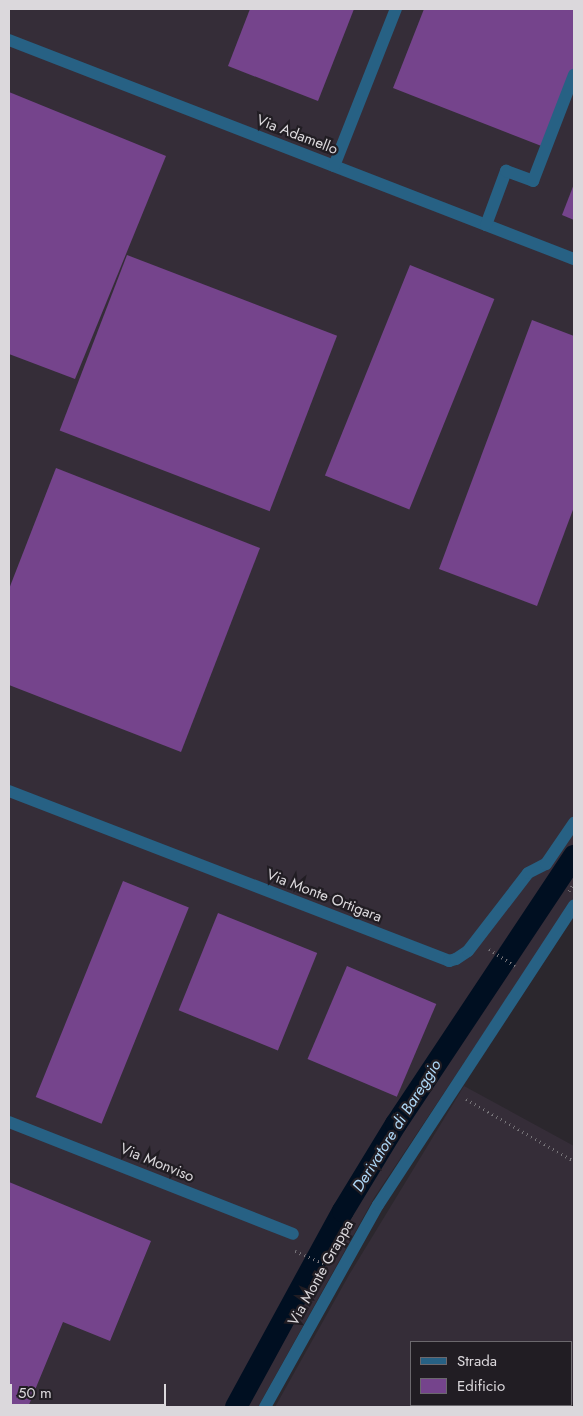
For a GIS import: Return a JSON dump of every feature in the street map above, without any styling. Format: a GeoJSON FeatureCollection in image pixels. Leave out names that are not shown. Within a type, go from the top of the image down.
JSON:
{"type":"FeatureCollection","features":[{"type":"Feature","properties":{"kind":"street"},"geometry":{"type":"LineString","coordinates":[[334,166],[396,9]]}},
{"type":"Feature","properties":{"kind":"street","name":"Via Adamello"},"geometry":{"type":"LineString","coordinates":[[9,40],[574,259]]}},
{"type":"Feature","properties":{"kind":"street"},"geometry":{"type":"LineString","coordinates":[[486,225],[506,170],[533,181],[574,75]]}},
{"type":"Feature","properties":{"kind":"street","name":"Via Monte Ortigara"},"geometry":{"type":"LineString","coordinates":[[9,791],[449,961],[468,951],[528,872],[546,864],[574,823]]}},
{"type":"Feature","properties":{"kind":"street","name":"Via Monte Grappa"},"geometry":{"type":"LineString","coordinates":[[265,1407],[378,1205],[574,906]]}},
{"type":"Feature","properties":{"kind":"street","name":"Via Monviso"},"geometry":{"type":"LineString","coordinates":[[9,1122],[293,1234]]}},
{"type":"Feature","properties":{"kind":"path"},"geometry":{"type":"LineString","coordinates":[[485,947],[511,963]]}},
{"type":"Feature","properties":{"kind":"path"},"geometry":{"type":"LineString","coordinates":[[453,1091],[574,1161]]}},
{"type":"Feature","properties":{"kind":"path"},"geometry":{"type":"LineString","coordinates":[[297,1252],[321,1262]]}},
{"type":"Feature","properties":{"kind":"shaded area"},"geometry":{"type":"Polygon","coordinates":[[[9,9],[574,9],[574,897],[374,1198],[258,1407],[9,1407],[9,9]]]}},
{"type":"Feature","properties":{"kind":"shaded area"},"geometry":{"type":"Polygon","coordinates":[[[464,1086],[574,1146],[573,1402],[573,1341],[410,1341],[410,1406],[570,1407],[275,1407],[349,1275],[464,1086]]]}},
{"type":"Feature","properties":{"kind":"building"},"geometry":{"type":"Polygon","coordinates":[[[250,9],[354,9],[318,101],[228,66],[250,9]]]}},
{"type":"Feature","properties":{"kind":"building"},"geometry":{"type":"Polygon","coordinates":[[[424,9],[574,9],[574,70],[544,147],[393,88],[424,9]]]}},
{"type":"Feature","properties":{"kind":"building"},"geometry":{"type":"Polygon","coordinates":[[[9,92],[166,156],[75,379],[9,354],[9,92]]]}},
{"type":"Feature","properties":{"kind":"building"},"geometry":{"type":"Polygon","coordinates":[[[574,184],[574,220],[562,215],[574,184]]]}},
{"type":"Feature","properties":{"kind":"building"},"geometry":{"type":"Polygon","coordinates":[[[127,255],[337,336],[270,511],[60,431],[127,255]]]}},
{"type":"Feature","properties":{"kind":"building"},"geometry":{"type":"Polygon","coordinates":[[[410,265],[494,299],[409,510],[325,475],[410,265]]]}},
{"type":"Feature","properties":{"kind":"building"},"geometry":{"type":"Polygon","coordinates":[[[532,320],[574,336],[574,507],[537,606],[439,569],[532,320]]]}},
{"type":"Feature","properties":{"kind":"building"},"geometry":{"type":"Polygon","coordinates":[[[56,468],[260,548],[181,752],[9,685],[9,589],[56,468]]]}},
{"type":"Feature","properties":{"kind":"building"},"geometry":{"type":"Polygon","coordinates":[[[123,881],[189,908],[102,1124],[36,1097],[123,881]]]}},
{"type":"Feature","properties":{"kind":"building"},"geometry":{"type":"Polygon","coordinates":[[[218,913],[317,953],[278,1050],[179,1010],[218,913]]]}},
{"type":"Feature","properties":{"kind":"building"},"geometry":{"type":"Polygon","coordinates":[[[347,966],[436,1004],[397,1097],[308,1059],[347,966]]]}},
{"type":"Feature","properties":{"kind":"building"},"geometry":{"type":"Polygon","coordinates":[[[9,1182],[151,1241],[110,1341],[63,1322],[28,1407],[9,1407],[9,1182]]]}},
{"type":"Feature","properties":{"kind":"waterway","name":"Derivatore di Bareggio"},"geometry":{"type":"LineString","coordinates":[[236,1407],[343,1211],[396,1124],[574,856]]}}]}
